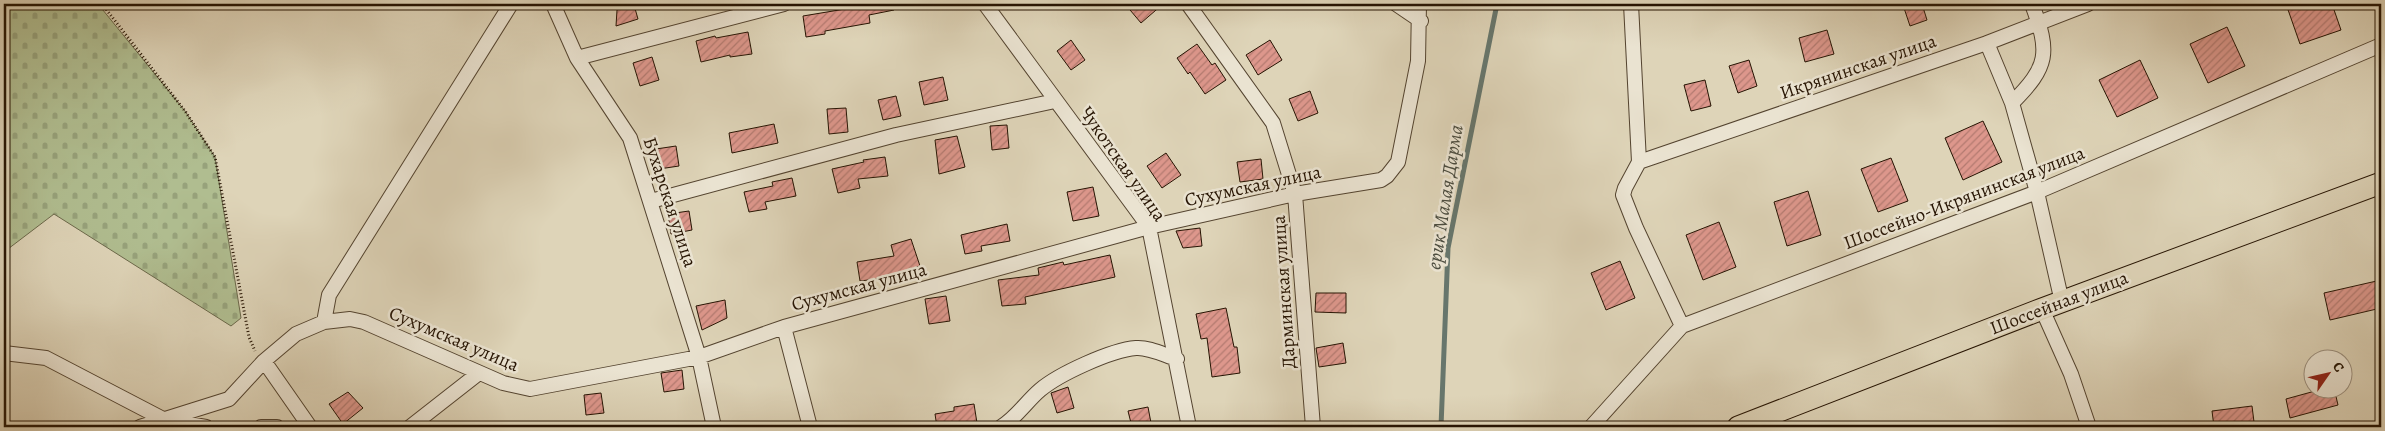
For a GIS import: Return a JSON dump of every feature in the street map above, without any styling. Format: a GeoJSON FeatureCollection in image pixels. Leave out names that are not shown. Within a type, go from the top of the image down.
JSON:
{"type":"FeatureCollection","features":[{"type":"Feature","properties":{"kind":"main road","name":"Шоссейная улица"},"geometry":{"type":"LineString","coordinates":[[1738,427],[2052,306],[2381,183]]}},
{"type":"Feature","properties":{"kind":"street"},"geometry":{"type":"LineString","coordinates":[[324,322],[329,295],[511,4]]}},
{"type":"Feature","properties":{"kind":"street","name":"Бухарская улица"},"geometry":{"type":"LineString","coordinates":[[553,4],[578,58],[630,138],[699,356],[714,427]]}},
{"type":"Feature","properties":{"kind":"street"},"geometry":{"type":"LineString","coordinates":[[578,58],[784,4]]}},
{"type":"Feature","properties":{"kind":"street","name":"Чукотская улица"},"geometry":{"type":"LineString","coordinates":[[985,4],[1149,227],[1177,359],[1189,427]]}},
{"type":"Feature","properties":{"kind":"street","name":"Дарминская улица"},"geometry":{"type":"LineString","coordinates":[[1188,4],[1273,123],[1295,194],[1313,427]]}},
{"type":"Feature","properties":{"kind":"street"},"geometry":{"type":"LineString","coordinates":[[1396,4],[1421,21]]}},
{"type":"Feature","properties":{"kind":"street"},"geometry":{"type":"LineString","coordinates":[[1419,4],[1421,21]]}},
{"type":"Feature","properties":{"kind":"street"},"geometry":{"type":"LineString","coordinates":[[1630,4],[1639,162],[1625,188],[1625,202],[1682,326]]}},
{"type":"Feature","properties":{"kind":"street"},"geometry":{"type":"LineString","coordinates":[[2012,103],[2036,76],[2045,50],[2039,23],[2032,4]]}},
{"type":"Feature","properties":{"kind":"street","name":"Икрянинская улица"},"geometry":{"type":"LineString","coordinates":[[1639,162],[1987,43],[2088,4]]}},
{"type":"Feature","properties":{"kind":"street","name":"Сухумская улица"},"geometry":{"type":"LineString","coordinates":[[140,427],[229,399],[264,361],[296,334],[324,322],[350,319],[364,322],[503,383],[530,389],[699,356],[784,327],[1149,227],[1295,194],[1374,181],[1387,176],[1398,162],[1418,61],[1421,21]]}},
{"type":"Feature","properties":{"kind":"street"},"geometry":{"type":"LineString","coordinates":[[1987,43],[2012,103],[2038,192],[2052,306],[2071,374],[2089,427]]}},
{"type":"Feature","properties":{"kind":"street","name":"Шоссейно-Икрянинская улица"},"geometry":{"type":"LineString","coordinates":[[1591,427],[1682,326],[2038,192],[2381,45]]}},
{"type":"Feature","properties":{"kind":"street"},"geometry":{"type":"LineString","coordinates":[[651,201],[896,135],[1055,101]]}},
{"type":"Feature","properties":{"kind":"street"},"geometry":{"type":"LineString","coordinates":[[784,327],[810,427]]}},
{"type":"Feature","properties":{"kind":"street"},"geometry":{"type":"LineString","coordinates":[[1001,427],[1014,419],[1042,388],[1084,364],[1134,348],[1144,348],[1177,359]]}},
{"type":"Feature","properties":{"kind":"street"},"geometry":{"type":"LineString","coordinates":[[4,353],[46,358],[166,420],[206,427]]}},
{"type":"Feature","properties":{"kind":"street"},"geometry":{"type":"LineString","coordinates":[[264,361],[310,427]]}},
{"type":"Feature","properties":{"kind":"street"},"geometry":{"type":"LineString","coordinates":[[410,427],[480,373]]}},
{"type":"Feature","properties":{"kind":"street"},"geometry":{"type":"LineString","coordinates":[[261,427],[277,427]]}},
{"type":"Feature","properties":{"kind":"path"},"geometry":{"type":"LineString","coordinates":[[102,4],[186,111],[215,157],[249,338],[257,356],[264,361]]}},
{"type":"Feature","properties":{"kind":"green space"},"geometry":{"type":"Polygon","coordinates":[[[4,4],[98,4],[185,111],[215,157],[241,318],[231,326],[54,214],[4,252],[4,4]]]}},
{"type":"Feature","properties":{"kind":"building"},"geometry":{"type":"Polygon","coordinates":[[[844,4],[894,4],[894,10],[869,15],[870,23],[825,31],[825,34],[806,37],[803,16],[845,9],[844,4]]]}},
{"type":"Feature","properties":{"kind":"building"},"geometry":{"type":"Polygon","coordinates":[[[1125,4],[1163,4],[1141,23],[1125,4]]]}},
{"type":"Feature","properties":{"kind":"building"},"geometry":{"type":"Polygon","coordinates":[[[1922,4],[1927,20],[1910,26],[1904,8],[1922,4]]]}},
{"type":"Feature","properties":{"kind":"building"},"geometry":{"type":"Polygon","coordinates":[[[2286,4],[2332,4],[2341,30],[2300,44],[2286,4]]]}},
{"type":"Feature","properties":{"kind":"building"},"geometry":{"type":"Polygon","coordinates":[[[634,5],[638,19],[616,26],[617,10],[634,5]]]}},
{"type":"Feature","properties":{"kind":"building"},"geometry":{"type":"Polygon","coordinates":[[[2227,27],[2245,66],[2208,83],[2190,44],[2227,27]]]}},
{"type":"Feature","properties":{"kind":"building"},"geometry":{"type":"Polygon","coordinates":[[[1827,30],[1834,54],[1805,62],[1799,38],[1827,30]]]}},
{"type":"Feature","properties":{"kind":"building"},"geometry":{"type":"Polygon","coordinates":[[[748,32],[752,54],[730,57],[730,55],[701,62],[696,41],[715,36],[716,38],[748,32]]]}},
{"type":"Feature","properties":{"kind":"building"},"geometry":{"type":"Polygon","coordinates":[[[1071,40],[1085,60],[1071,70],[1057,51],[1071,40]]]}},
{"type":"Feature","properties":{"kind":"building"},"geometry":{"type":"Polygon","coordinates":[[[1270,40],[1282,60],[1258,75],[1246,55],[1270,40]]]}},
{"type":"Feature","properties":{"kind":"building"},"geometry":{"type":"Polygon","coordinates":[[[1197,44],[1212,65],[1215,63],[1226,80],[1205,94],[1190,72],[1188,74],[1177,58],[1197,44]]]}},
{"type":"Feature","properties":{"kind":"building"},"geometry":{"type":"Polygon","coordinates":[[[652,57],[659,80],[640,86],[633,63],[652,57]]]}},
{"type":"Feature","properties":{"kind":"building"},"geometry":{"type":"Polygon","coordinates":[[[1749,60],[1757,86],[1738,93],[1729,66],[1749,60]]]}},
{"type":"Feature","properties":{"kind":"building"},"geometry":{"type":"Polygon","coordinates":[[[2140,60],[2158,98],[2117,117],[2099,80],[2140,60]]]}},
{"type":"Feature","properties":{"kind":"building"},"geometry":{"type":"Polygon","coordinates":[[[943,77],[948,100],[924,105],[919,82],[943,77]]]}},
{"type":"Feature","properties":{"kind":"building"},"geometry":{"type":"Polygon","coordinates":[[[1705,80],[1711,106],[1691,111],[1684,85],[1705,80]]]}},
{"type":"Feature","properties":{"kind":"building"},"geometry":{"type":"Polygon","coordinates":[[[1310,91],[1318,113],[1298,121],[1289,99],[1310,91]]]}},
{"type":"Feature","properties":{"kind":"building"},"geometry":{"type":"Polygon","coordinates":[[[896,96],[901,116],[883,120],[878,100],[896,96]]]}},
{"type":"Feature","properties":{"kind":"building"},"geometry":{"type":"Polygon","coordinates":[[[846,108],[848,132],[829,134],[827,109],[846,108]]]}},
{"type":"Feature","properties":{"kind":"building"},"geometry":{"type":"Polygon","coordinates":[[[1983,121],[2002,162],[1963,180],[1945,138],[1983,121]]]}},
{"type":"Feature","properties":{"kind":"building"},"geometry":{"type":"Polygon","coordinates":[[[774,124],[778,143],[732,153],[729,133],[774,124]]]}},
{"type":"Feature","properties":{"kind":"building"},"geometry":{"type":"Polygon","coordinates":[[[1007,125],[1009,148],[992,150],[990,126],[1007,125]]]}},
{"type":"Feature","properties":{"kind":"building"},"geometry":{"type":"Polygon","coordinates":[[[957,136],[965,167],[939,174],[935,140],[957,136]]]}},
{"type":"Feature","properties":{"kind":"building"},"geometry":{"type":"Polygon","coordinates":[[[676,146],[679,166],[659,169],[656,149],[676,146]]]}},
{"type":"Feature","properties":{"kind":"building"},"geometry":{"type":"Polygon","coordinates":[[[1166,153],[1181,175],[1162,188],[1147,166],[1166,153]]]}},
{"type":"Feature","properties":{"kind":"building"},"geometry":{"type":"Polygon","coordinates":[[[885,157],[888,176],[858,179],[860,188],[838,193],[832,169],[864,162],[863,160],[885,157]]]}},
{"type":"Feature","properties":{"kind":"building"},"geometry":{"type":"Polygon","coordinates":[[[1891,158],[1908,201],[1878,212],[1861,169],[1891,158]]]}},
{"type":"Feature","properties":{"kind":"building"},"geometry":{"type":"Polygon","coordinates":[[[1261,159],[1263,179],[1240,182],[1237,162],[1261,159]]]}},
{"type":"Feature","properties":{"kind":"building"},"geometry":{"type":"Polygon","coordinates":[[[792,178],[796,196],[765,202],[767,209],[749,212],[744,192],[773,186],[772,182],[792,178]]]}},
{"type":"Feature","properties":{"kind":"building"},"geometry":{"type":"Polygon","coordinates":[[[1093,187],[1099,216],[1073,221],[1067,192],[1093,187]]]}},
{"type":"Feature","properties":{"kind":"building"},"geometry":{"type":"Polygon","coordinates":[[[1808,191],[1821,235],[1787,246],[1774,202],[1808,191]]]}},
{"type":"Feature","properties":{"kind":"building"},"geometry":{"type":"Polygon","coordinates":[[[689,211],[692,230],[671,234],[668,214],[689,211]]]}},
{"type":"Feature","properties":{"kind":"building"},"geometry":{"type":"Polygon","coordinates":[[[1719,222],[1736,267],[1703,280],[1686,235],[1719,222]]]}},
{"type":"Feature","properties":{"kind":"building"},"geometry":{"type":"Polygon","coordinates":[[[1007,224],[1010,241],[981,246],[982,251],[965,254],[961,235],[1007,224]]]}},
{"type":"Feature","properties":{"kind":"building"},"geometry":{"type":"Polygon","coordinates":[[[1200,228],[1202,246],[1183,248],[1176,231],[1200,228]]]}},
{"type":"Feature","properties":{"kind":"building"},"geometry":{"type":"Polygon","coordinates":[[[911,239],[920,266],[884,278],[860,281],[857,262],[894,256],[891,245],[911,239]]]}},
{"type":"Feature","properties":{"kind":"building"},"geometry":{"type":"Polygon","coordinates":[[[1110,255],[1115,277],[1025,297],[1026,304],[1002,306],[998,280],[1039,275],[1038,268],[1063,262],[1064,265],[1110,255]]]}},
{"type":"Feature","properties":{"kind":"building"},"geometry":{"type":"Polygon","coordinates":[[[1620,261],[1635,298],[1606,310],[1591,273],[1620,261]]]}},
{"type":"Feature","properties":{"kind":"building"},"geometry":{"type":"Polygon","coordinates":[[[2381,280],[2381,308],[2330,320],[2324,293],[2381,280]]]}},
{"type":"Feature","properties":{"kind":"building"},"geometry":{"type":"Polygon","coordinates":[[[1316,293],[1346,293],[1346,313],[1315,312],[1316,293]]]}},
{"type":"Feature","properties":{"kind":"building"},"geometry":{"type":"Polygon","coordinates":[[[946,296],[950,321],[929,324],[925,299],[946,296]]]}},
{"type":"Feature","properties":{"kind":"building"},"geometry":{"type":"Polygon","coordinates":[[[725,300],[727,318],[702,330],[696,306],[725,300]]]}},
{"type":"Feature","properties":{"kind":"building"},"geometry":{"type":"Polygon","coordinates":[[[1226,308],[1234,347],[1237,347],[1240,373],[1212,377],[1207,338],[1201,339],[1196,314],[1226,308]]]}},
{"type":"Feature","properties":{"kind":"building"},"geometry":{"type":"Polygon","coordinates":[[[1343,343],[1346,363],[1319,367],[1316,348],[1343,343]]]}},
{"type":"Feature","properties":{"kind":"building"},"geometry":{"type":"Polygon","coordinates":[[[682,370],[684,389],[664,392],[661,373],[682,370]]]}},
{"type":"Feature","properties":{"kind":"building"},"geometry":{"type":"Polygon","coordinates":[[[1068,387],[1074,408],[1057,413],[1051,393],[1068,387]]]}},
{"type":"Feature","properties":{"kind":"building"},"geometry":{"type":"Polygon","coordinates":[[[348,392],[363,408],[343,424],[329,404],[348,392]]]}},
{"type":"Feature","properties":{"kind":"building"},"geometry":{"type":"Polygon","coordinates":[[[601,393],[604,413],[586,415],[584,395],[601,393]]]}},
{"type":"Feature","properties":{"kind":"building"},"geometry":{"type":"Polygon","coordinates":[[[2302,395],[2302,398],[2336,398],[2338,405],[2290,418],[2286,399],[2302,395]]]}},
{"type":"Feature","properties":{"kind":"building"},"geometry":{"type":"Polygon","coordinates":[[[974,404],[977,423],[937,427],[935,414],[954,411],[954,407],[974,404]]]}},
{"type":"Feature","properties":{"kind":"building"},"geometry":{"type":"Polygon","coordinates":[[[2252,406],[2254,422],[2214,427],[2212,411],[2252,406]]]}},
{"type":"Feature","properties":{"kind":"building"},"geometry":{"type":"Polygon","coordinates":[[[1148,407],[1151,423],[1132,427],[1128,411],[1148,407]]]}},
{"type":"Feature","properties":{"kind":"waterway","name":"ерик Малая Дарма"},"geometry":{"type":"LineString","coordinates":[[1441,427],[1448,248],[1497,4]]}}]}
